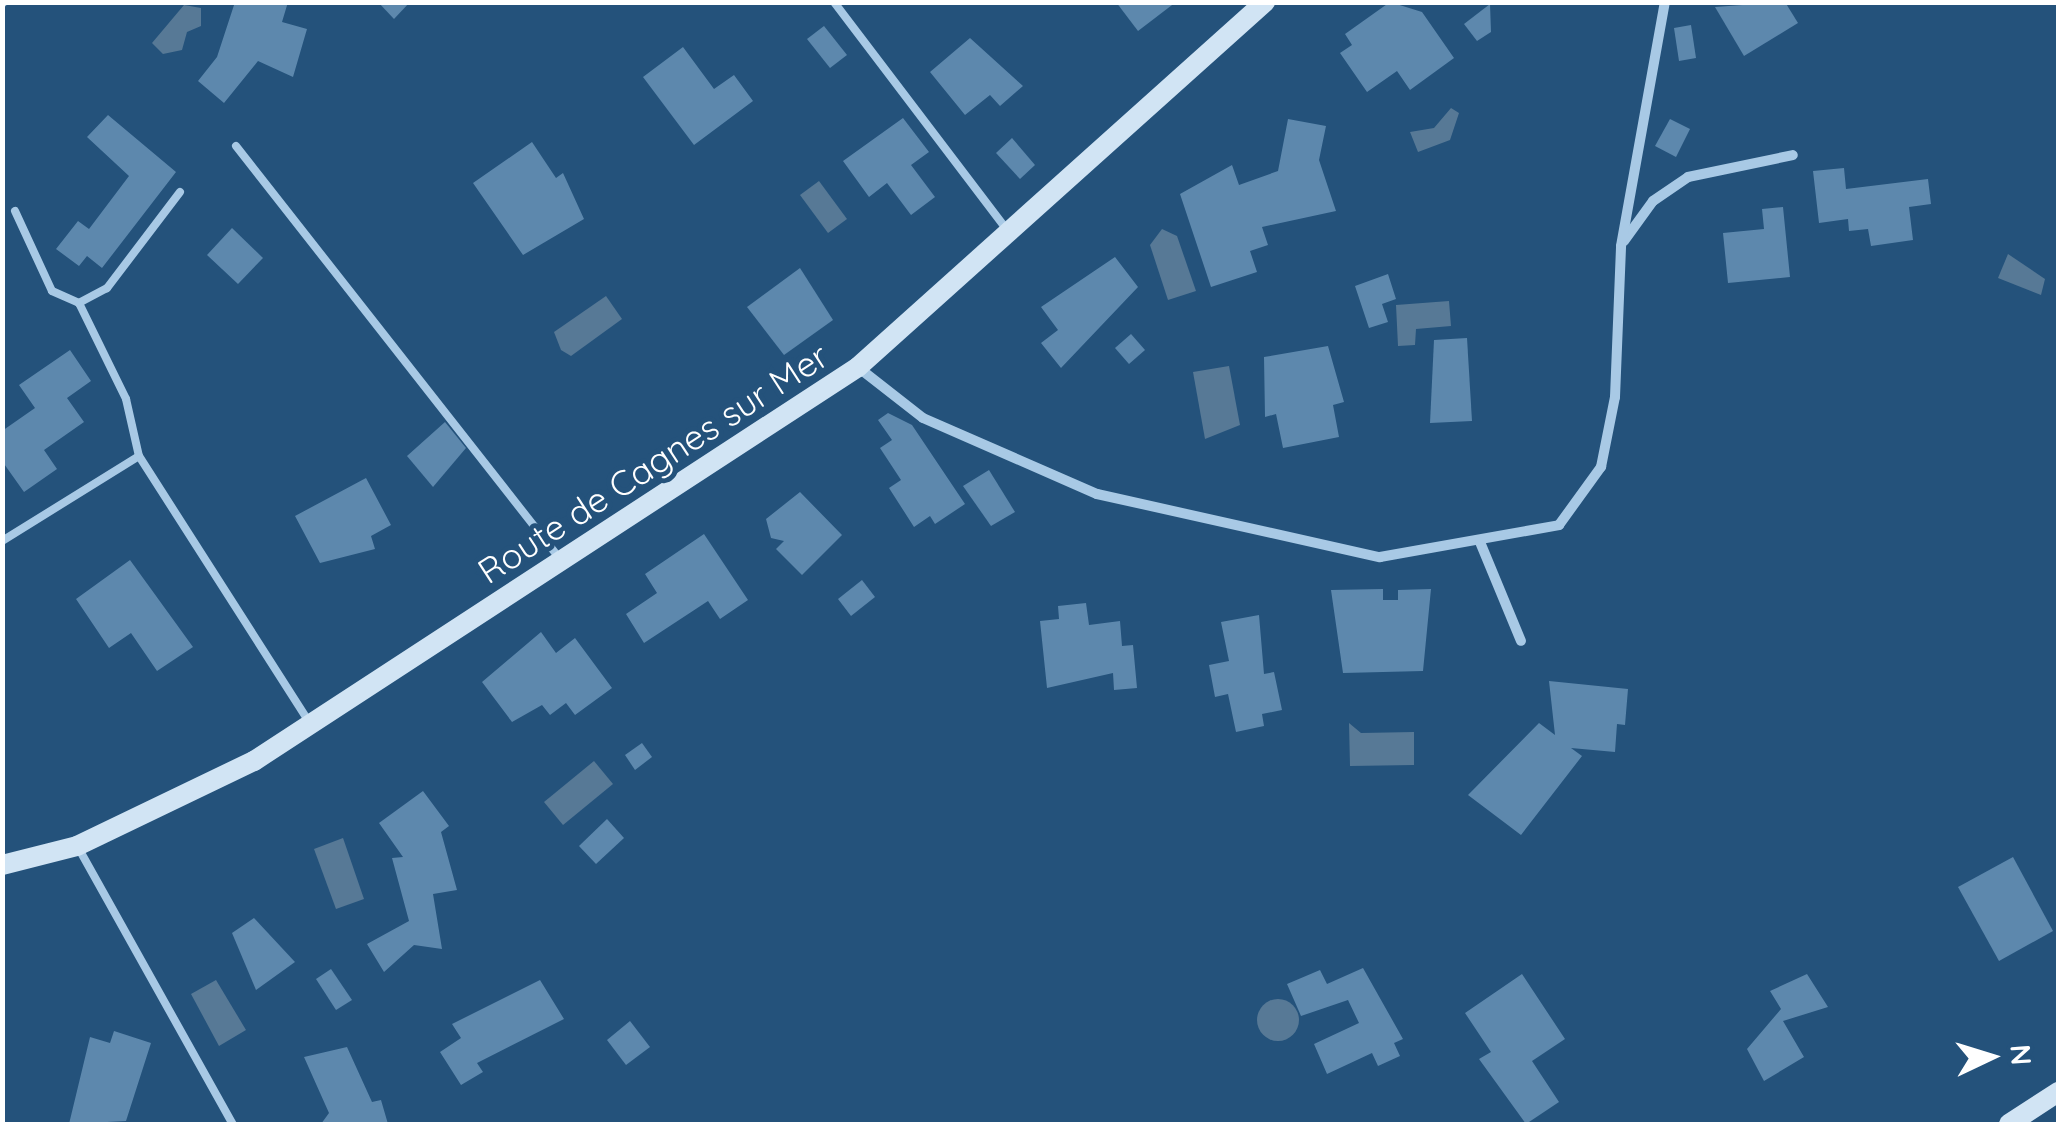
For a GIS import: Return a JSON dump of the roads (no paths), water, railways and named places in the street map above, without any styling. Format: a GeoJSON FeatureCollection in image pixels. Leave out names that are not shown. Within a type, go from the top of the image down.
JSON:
{"type":"FeatureCollection","features":[{"type":"Feature","properties":{"kind":"main road","name":"Route de Cagnes sur Mer"},"geometry":{"type":"LineString","coordinates":[[2,865],[77,846],[311,724],[858,367],[1011,236],[1266,2]]}},
{"type":"Feature","properties":{"kind":"main road"},"geometry":{"type":"LineString","coordinates":[[2010,1124],[2058,1092]]}},
{"type":"Feature","properties":{"kind":"street"},"geometry":{"type":"LineString","coordinates":[[858,367],[923,418],[1098,494],[1380,557],[1559,525],[1600,467],[1615,397],[1622,246],[1665,2]]}},
{"type":"Feature","properties":{"kind":"street"},"geometry":{"type":"LineString","coordinates":[[1622,246],[1653,201],[1688,177],[1793,156]]}},
{"type":"Feature","properties":{"kind":"street"},"geometry":{"type":"LineString","coordinates":[[1480,542],[1521,641]]}},
{"type":"Feature","properties":{"kind":"lane"},"geometry":{"type":"LineString","coordinates":[[834,2],[1011,236]]}},
{"type":"Feature","properties":{"kind":"lane"},"geometry":{"type":"LineString","coordinates":[[236,146],[329,254],[562,562]]}},
{"type":"Feature","properties":{"kind":"lane"},"geometry":{"type":"LineString","coordinates":[[78,303],[107,288],[180,192]]}},
{"type":"Feature","properties":{"kind":"lane"},"geometry":{"type":"LineString","coordinates":[[15,211],[52,291],[78,303],[126,399],[139,456],[311,724]]}},
{"type":"Feature","properties":{"kind":"lane"},"geometry":{"type":"LineString","coordinates":[[2,541],[139,456]]}},
{"type":"Feature","properties":{"kind":"lane"},"geometry":{"type":"LineString","coordinates":[[77,846],[233,1124]]}},
{"type":"Feature","properties":{"kind":"water"},"geometry":{"type":"Polygon","coordinates":[[[184,5],[201,8],[201,26],[187,32],[182,50],[163,54],[152,43],[184,5]]]}},
{"type":"Feature","properties":{"kind":"water"},"geometry":{"type":"Polygon","coordinates":[[[1451,108],[1459,113],[1450,140],[1418,152],[1410,132],[1434,128],[1451,108]]]}},
{"type":"Feature","properties":{"kind":"water"},"geometry":{"type":"Polygon","coordinates":[[[819,181],[847,219],[828,233],[800,195],[819,181]]]}},
{"type":"Feature","properties":{"kind":"water"},"geometry":{"type":"Polygon","coordinates":[[[1162,229],[1177,236],[1196,291],[1168,300],[1150,245],[1162,229]]]}},
{"type":"Feature","properties":{"kind":"water"},"geometry":{"type":"Polygon","coordinates":[[[2008,254],[2045,279],[2041,295],[1998,278],[2008,254]]]}},
{"type":"Feature","properties":{"kind":"water"},"geometry":{"type":"Polygon","coordinates":[[[606,296],[622,319],[571,356],[561,350],[554,332],[606,296]]]}},
{"type":"Feature","properties":{"kind":"water"},"geometry":{"type":"Polygon","coordinates":[[[1449,301],[1451,326],[1416,329],[1415,345],[1398,346],[1396,305],[1449,301]]]}},
{"type":"Feature","properties":{"kind":"water"},"geometry":{"type":"Polygon","coordinates":[[[1229,366],[1240,425],[1205,439],[1193,372],[1229,366]]]}},
{"type":"Feature","properties":{"kind":"water"},"geometry":{"type":"Polygon","coordinates":[[[1349,723],[1361,733],[1414,732],[1414,765],[1350,766],[1349,723]]]}},
{"type":"Feature","properties":{"kind":"water"},"geometry":{"type":"Polygon","coordinates":[[[594,761],[613,784],[563,825],[544,802],[594,761]]]}},
{"type":"Feature","properties":{"kind":"water"},"geometry":{"type":"Polygon","coordinates":[[[343,838],[364,899],[336,909],[314,849],[343,838]]]}},
{"type":"Feature","properties":{"kind":"water"},"geometry":{"type":"Polygon","coordinates":[[[216,980],[246,1030],[219,1046],[191,994],[216,980]]]}},
{"type":"Feature","properties":{"kind":"water"},"geometry":{"type":"Polygon","coordinates":[[[1278,999],[1293,1005],[1299,1020],[1293,1035],[1278,1041],[1263,1035],[1257,1020],[1263,1005],[1278,999]]]}}]}
